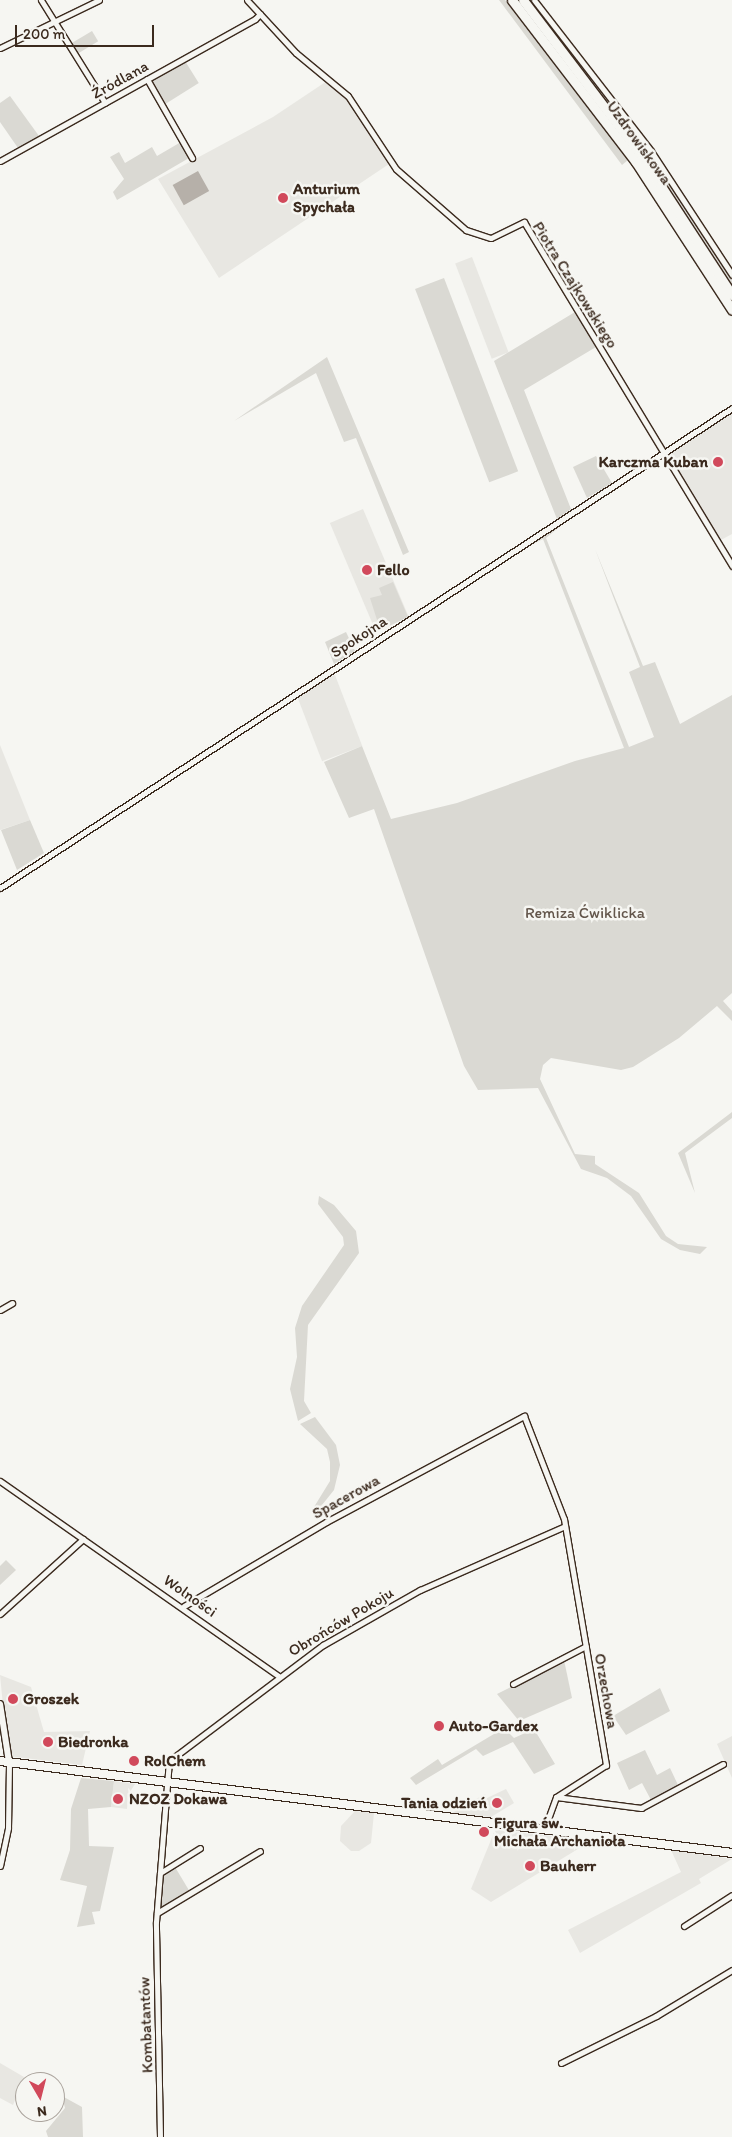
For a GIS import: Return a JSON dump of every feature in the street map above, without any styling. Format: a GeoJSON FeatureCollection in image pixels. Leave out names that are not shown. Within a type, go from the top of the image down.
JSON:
{"type":"FeatureCollection","features":[{"type":"Feature","properties":{"kind":"main road","name":"Uzdrowiskowa"},"geometry":{"type":"LineString","coordinates":[[512,0],[636,162],[732,310]]}},
{"type":"Feature","properties":{"kind":"main road","name":"Uzdrowiskowa"},"geometry":{"type":"LineString","coordinates":[[523,0],[642,158],[732,296]]}},
{"type":"Feature","properties":{"kind":"main road"},"geometry":{"type":"LineString","coordinates":[[0,1761],[544,1831],[732,1853]]}},
{"type":"Feature","properties":{"kind":"street"},"geometry":{"type":"LineString","coordinates":[[41,0],[105,102]]}},
{"type":"Feature","properties":{"kind":"street"},"geometry":{"type":"LineString","coordinates":[[0,48],[99,0]]}},
{"type":"Feature","properties":{"kind":"street"},"geometry":{"type":"LineString","coordinates":[[247,0],[260,14]]}},
{"type":"Feature","properties":{"kind":"street"},"geometry":{"type":"LineString","coordinates":[[534,0],[650,151],[732,275]]}},
{"type":"Feature","properties":{"kind":"street","name":"Źródlana"},"geometry":{"type":"LineString","coordinates":[[0,161],[260,14]]}},
{"type":"Feature","properties":{"kind":"street","name":"Piotra Czajkowskiego"},"geometry":{"type":"LineString","coordinates":[[260,14],[296,53],[348,96],[396,169],[466,230],[491,238],[524,222],[732,566]]}},
{"type":"Feature","properties":{"kind":"street"},"geometry":{"type":"LineString","coordinates":[[147,79],[192,158]]}},
{"type":"Feature","properties":{"kind":"street","name":"Spokojna"},"geometry":{"type":"LineString","coordinates":[[0,888],[732,408]]}},
{"type":"Feature","properties":{"kind":"street"},"geometry":{"type":"LineString","coordinates":[[0,1310],[12,1303]]}},
{"type":"Feature","properties":{"kind":"street","name":"Orzechowa"},"geometry":{"type":"LineString","coordinates":[[524,1416],[564,1526],[606,1765],[556,1797]]}},
{"type":"Feature","properties":{"kind":"street","name":"Spacerowa"},"geometry":{"type":"LineString","coordinates":[[184,1606],[326,1522],[524,1416]]}},
{"type":"Feature","properties":{"kind":"street","name":"Wolności"},"geometry":{"type":"LineString","coordinates":[[0,1481],[184,1606],[280,1676]]}},
{"type":"Feature","properties":{"kind":"street","name":"Obrońców Pokoju"},"geometry":{"type":"LineString","coordinates":[[166,1782],[171,1759],[280,1676],[420,1590],[564,1526]]}},
{"type":"Feature","properties":{"kind":"street"},"geometry":{"type":"LineString","coordinates":[[0,1614],[84,1539]]}},
{"type":"Feature","properties":{"kind":"street"},"geometry":{"type":"LineString","coordinates":[[513,1684],[586,1646]]}},
{"type":"Feature","properties":{"kind":"street"},"geometry":{"type":"LineString","coordinates":[[0,1704],[9,1762],[8,1828],[0,1866]]}},
{"type":"Feature","properties":{"kind":"street"},"geometry":{"type":"LineString","coordinates":[[544,1831],[556,1797],[641,1808],[723,1764]]}},
{"type":"Feature","properties":{"kind":"street","name":"Kombatantów"},"geometry":{"type":"LineString","coordinates":[[160,2137],[157,1913],[166,1782]]}},
{"type":"Feature","properties":{"kind":"street"},"geometry":{"type":"LineString","coordinates":[[160,1874],[200,1848]]}},
{"type":"Feature","properties":{"kind":"street"},"geometry":{"type":"LineString","coordinates":[[157,1913],[260,1851]]}},
{"type":"Feature","properties":{"kind":"street"},"geometry":{"type":"LineString","coordinates":[[684,1926],[732,1895]]}},
{"type":"Feature","properties":{"kind":"street"},"geometry":{"type":"LineString","coordinates":[[561,2063],[656,2016],[732,1970]]}},
{"type":"Feature","properties":{"kind":"shaded area"},"geometry":{"type":"Polygon","coordinates":[[[327,81],[342,92],[389,164],[219,278],[158,179],[273,117],[327,81]]]}},
{"type":"Feature","properties":{"kind":"shaded area"},"geometry":{"type":"Polygon","coordinates":[[[198,171],[209,191],[184,205],[173,185],[198,171]]]}},
{"type":"Feature","properties":{"kind":"shaded area"},"geometry":{"type":"Polygon","coordinates":[[[472,257],[509,352],[492,359],[455,263],[472,257]]]}},
{"type":"Feature","properties":{"kind":"shaded area"},"geometry":{"type":"Polygon","coordinates":[[[732,412],[732,534],[719,541],[667,454],[732,412]]]}},
{"type":"Feature","properties":{"kind":"shaded area","name":"Fello"},"geometry":{"type":"Polygon","coordinates":[[[363,509],[409,617],[376,631],[330,523],[363,509]]]}},
{"type":"Feature","properties":{"kind":"shaded area"},"geometry":{"type":"Polygon","coordinates":[[[335,675],[362,746],[322,761],[295,690],[335,675]]]}},
{"type":"Feature","properties":{"kind":"shaded area"},"geometry":{"type":"Polygon","coordinates":[[[0,745],[30,820],[0,830],[0,745]]]}},
{"type":"Feature","properties":{"kind":"shaded area"},"geometry":{"type":"Polygon","coordinates":[[[0,1675],[31,1687],[44,1732],[90,1731],[82,1765],[8,1756],[0,1675]]]}},
{"type":"Feature","properties":{"kind":"shaded area"},"geometry":{"type":"Polygon","coordinates":[[[732,1736],[732,1778],[717,1744],[732,1736]]]}},
{"type":"Feature","properties":{"kind":"shaded area"},"geometry":{"type":"Polygon","coordinates":[[[114,1781],[135,1784],[128,1795],[127,1809],[111,1807],[114,1781]]]}},
{"type":"Feature","properties":{"kind":"shaded area"},"geometry":{"type":"Polygon","coordinates":[[[506,1789],[514,1803],[491,1817],[452,1813],[485,1794],[487,1798],[506,1789]]]}},
{"type":"Feature","properties":{"kind":"shaded area"},"geometry":{"type":"Polygon","coordinates":[[[355,1811],[374,1813],[371,1843],[359,1851],[351,1851],[340,1841],[341,1826],[355,1811]]]}},
{"type":"Feature","properties":{"kind":"shaded area"},"geometry":{"type":"Polygon","coordinates":[[[495,1830],[591,1841],[491,1902],[471,1889],[495,1830]]]}},
{"type":"Feature","properties":{"kind":"shaded area"},"geometry":{"type":"Polygon","coordinates":[[[671,1850],[732,1859],[699,1879],[701,1883],[580,1953],[568,1930],[681,1872],[671,1850]]]}},
{"type":"Feature","properties":{"kind":"shaded area"},"geometry":{"type":"Polygon","coordinates":[[[0,2063],[15,2072],[15,2100],[13,2105],[0,2098],[0,2063]]]}},
{"type":"Feature","properties":{"kind":"green space"},"geometry":{"type":"Polygon","coordinates":[[[499,0],[505,0],[628,160],[622,165],[499,0]]]}},
{"type":"Feature","properties":{"kind":"green space"},"geometry":{"type":"Polygon","coordinates":[[[527,0],[532,0],[647,150],[643,153],[527,0]]]}},
{"type":"Feature","properties":{"kind":"green space"},"geometry":{"type":"Polygon","coordinates":[[[92,31],[98,41],[78,54],[71,43],[92,31]]]}},
{"type":"Feature","properties":{"kind":"green space"},"geometry":{"type":"Polygon","coordinates":[[[185,61],[199,83],[166,104],[152,82],[185,61]]]}},
{"type":"Feature","properties":{"kind":"green space"},"geometry":{"type":"Polygon","coordinates":[[[10,96],[39,136],[18,148],[0,122],[0,103],[10,96]]]}},
{"type":"Feature","properties":{"kind":"green space"},"geometry":{"type":"Polygon","coordinates":[[[181,142],[189,158],[117,200],[113,192],[124,179],[110,157],[119,152],[125,163],[152,147],[157,156],[181,142]]]}},
{"type":"Feature","properties":{"kind":"green space"},"geometry":{"type":"Polygon","coordinates":[[[650,154],[732,281],[732,288],[646,157],[650,154]]]}},
{"type":"Feature","properties":{"kind":"green space"},"geometry":{"type":"Polygon","coordinates":[[[444,278],[518,471],[489,482],[415,289],[444,278]]]}},
{"type":"Feature","properties":{"kind":"green space"},"geometry":{"type":"Polygon","coordinates":[[[575,312],[596,347],[524,390],[571,509],[557,519],[494,361],[575,312]]]}},
{"type":"Feature","properties":{"kind":"green space"},"geometry":{"type":"Polygon","coordinates":[[[327,357],[409,552],[403,555],[356,438],[344,442],[316,373],[234,421],[327,357]]]}},
{"type":"Feature","properties":{"kind":"green space"},"geometry":{"type":"Polygon","coordinates":[[[596,456],[612,483],[587,498],[573,467],[596,456]]]}},
{"type":"Feature","properties":{"kind":"green space","name":"Remiza Ćwiklicka"},"geometry":{"type":"Polygon","coordinates":[[[569,519],[546,538],[629,747],[654,737],[629,672],[640,667],[595,549],[643,666],[655,662],[680,724],[732,695],[732,993],[723,1001],[732,1011],[732,1021],[717,1006],[679,1038],[633,1067],[621,1070],[551,1058],[543,1065],[540,1079],[575,1154],[595,1156],[595,1164],[639,1193],[666,1236],[678,1244],[707,1247],[700,1254],[680,1250],[661,1239],[631,1196],[607,1178],[581,1169],[538,1088],[478,1090],[464,1066],[374,809],[349,818],[324,762],[362,746],[391,819],[457,803],[575,761],[624,748],[543,539],[525,548],[569,519]]]}},
{"type":"Feature","properties":{"kind":"green space"},"geometry":{"type":"Polygon","coordinates":[[[393,582],[408,617],[385,628],[378,623],[370,598],[382,595],[379,588],[393,582]]]}},
{"type":"Feature","properties":{"kind":"green space"},"geometry":{"type":"Polygon","coordinates":[[[346,632],[355,651],[334,664],[325,642],[346,632]]]}},
{"type":"Feature","properties":{"kind":"green space"},"geometry":{"type":"Polygon","coordinates":[[[30,820],[44,853],[17,870],[1,830],[30,820]]]}},
{"type":"Feature","properties":{"kind":"green space"},"geometry":{"type":"Polygon","coordinates":[[[732,1112],[732,1118],[685,1153],[695,1193],[678,1153],[732,1112]]]}},
{"type":"Feature","properties":{"kind":"green space"},"geometry":{"type":"Polygon","coordinates":[[[319,1196],[334,1205],[356,1231],[359,1253],[308,1325],[304,1401],[311,1413],[298,1421],[290,1389],[297,1357],[295,1328],[302,1306],[344,1245],[343,1237],[318,1204],[319,1196]]]}},
{"type":"Feature","properties":{"kind":"green space"},"geometry":{"type":"Polygon","coordinates":[[[315,1417],[336,1445],[340,1465],[334,1490],[318,1510],[314,1507],[330,1481],[330,1462],[327,1449],[300,1424],[315,1417]]]}},
{"type":"Feature","properties":{"kind":"green space"},"geometry":{"type":"Polygon","coordinates":[[[6,1560],[16,1570],[0,1585],[0,1566],[6,1560]]]}},
{"type":"Feature","properties":{"kind":"green space"},"geometry":{"type":"Polygon","coordinates":[[[564,1660],[572,1698],[519,1721],[497,1694],[564,1660]]]}},
{"type":"Feature","properties":{"kind":"green space"},"geometry":{"type":"Polygon","coordinates":[[[660,1688],[670,1711],[626,1735],[613,1716],[660,1688]]]}},
{"type":"Feature","properties":{"kind":"green space"},"geometry":{"type":"Polygon","coordinates":[[[504,1728],[514,1738],[534,1729],[555,1764],[534,1774],[513,1742],[483,1756],[476,1749],[416,1785],[410,1778],[438,1759],[442,1765],[504,1728]]]}},
{"type":"Feature","properties":{"kind":"green space"},"geometry":{"type":"Polygon","coordinates":[[[645,1750],[657,1775],[670,1768],[678,1785],[651,1800],[642,1783],[629,1790],[617,1763],[645,1750]]]}},
{"type":"Feature","properties":{"kind":"green space"},"geometry":{"type":"Polygon","coordinates":[[[81,1778],[114,1781],[111,1807],[88,1809],[89,1846],[114,1847],[100,1911],[92,1912],[95,1924],[77,1927],[87,1886],[60,1880],[70,1850],[71,1809],[81,1778]]]}},
{"type":"Feature","properties":{"kind":"green space"},"geometry":{"type":"Polygon","coordinates":[[[175,1867],[190,1892],[159,1909],[162,1875],[175,1867]]]}},
{"type":"Feature","properties":{"kind":"green space"},"geometry":{"type":"Polygon","coordinates":[[[65,2098],[82,2107],[83,2137],[48,2137],[46,2131],[53,2122],[65,2122],[65,2098]]]}},
{"type":"Feature","properties":{"kind":"place","name":"Anturium Spychała"},"geometry":{"type":"Point","coordinates":[283,198]}},
{"type":"Feature","properties":{"kind":"place","name":"Karczma Kuban"},"geometry":{"type":"Point","coordinates":[718,462]}},
{"type":"Feature","properties":{"kind":"place","name":"Fello"},"geometry":{"type":"Point","coordinates":[367,570]}},
{"type":"Feature","properties":{"kind":"place","name":"Groszek"},"geometry":{"type":"Point","coordinates":[13,1699]}},
{"type":"Feature","properties":{"kind":"place","name":"Auto-Gardex"},"geometry":{"type":"Point","coordinates":[439,1726]}},
{"type":"Feature","properties":{"kind":"place","name":"Biedronka"},"geometry":{"type":"Point","coordinates":[48,1742]}},
{"type":"Feature","properties":{"kind":"place","name":"RolChem"},"geometry":{"type":"Point","coordinates":[134,1761]}},
{"type":"Feature","properties":{"kind":"place","name":"NZOZ Dokawa"},"geometry":{"type":"Point","coordinates":[118,1799]}},
{"type":"Feature","properties":{"kind":"place","name":"Tania odzień"},"geometry":{"type":"Point","coordinates":[497,1803]}},
{"type":"Feature","properties":{"kind":"place","name":"Figura św. Michała Archanioła"},"geometry":{"type":"Point","coordinates":[484,1832]}},
{"type":"Feature","properties":{"kind":"place","name":"Bauherr"},"geometry":{"type":"Point","coordinates":[530,1866]}}]}
